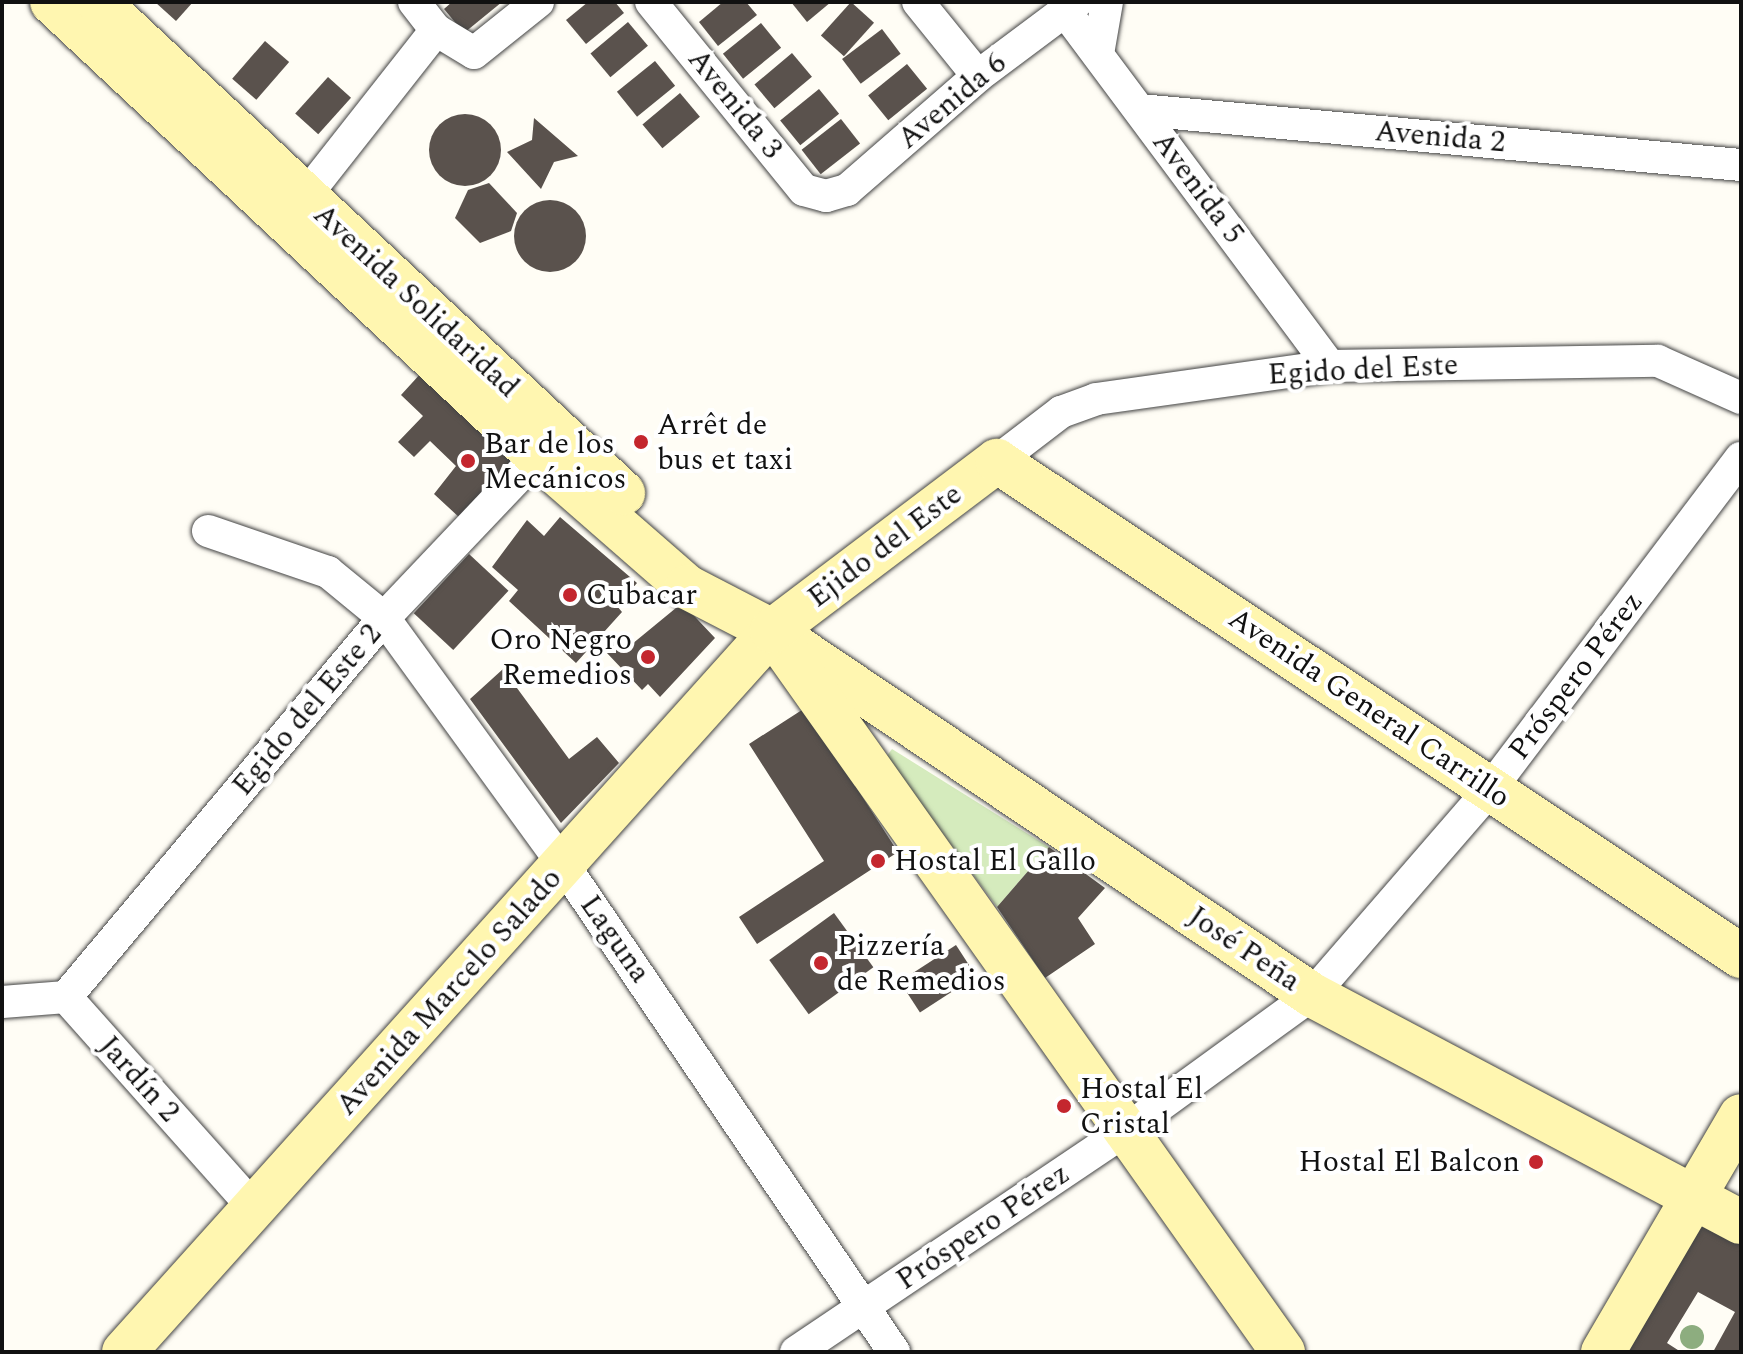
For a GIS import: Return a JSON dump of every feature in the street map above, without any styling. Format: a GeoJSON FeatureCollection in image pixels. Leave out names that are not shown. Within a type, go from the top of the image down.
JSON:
{"type":"FeatureCollection","features":[{"type":"Feature","properties":{"kind":"main road","name":"Avenida Solidaridad"},"geometry":{"type":"LineString","coordinates":[[52,2],[295,210],[548,445],[772,631]]}},
{"type":"Feature","properties":{"kind":"main road","name":"Avenida Solidaridad"},"geometry":{"type":"LineString","coordinates":[[98,2],[295,210]]}},
{"type":"Feature","properties":{"kind":"main road","name":"Ejido del Este"},"geometry":{"type":"LineString","coordinates":[[772,631],[997,461]]}},
{"type":"Feature","properties":{"kind":"main road","name":"Avenida General Carrillo"},"geometry":{"type":"LineString","coordinates":[[997,461],[1741,956]]}},
{"type":"Feature","properties":{"kind":"main road","name":"Avenida Marcelo Salado"},"geometry":{"type":"LineString","coordinates":[[133,1349],[254,1208],[772,631]]}},
{"type":"Feature","properties":{"kind":"main road","name":"José Peña"},"geometry":{"type":"LineString","coordinates":[[772,631],[1312,995],[1741,1222]]}},
{"type":"Feature","properties":{"kind":"main road"},"geometry":{"type":"LineString","coordinates":[[772,631],[1283,1352]]}},
{"type":"Feature","properties":{"kind":"main road"},"geometry":{"type":"LineString","coordinates":[[1603,1352],[1741,1116]]}},
{"type":"Feature","properties":{"kind":"street"},"geometry":{"type":"LineString","coordinates":[[414,2],[436,30],[474,53],[538,2]]}},
{"type":"Feature","properties":{"kind":"street","name":"Avenida 3"},"geometry":{"type":"LineString","coordinates":[[651,2],[804,190],[826,196]]}},
{"type":"Feature","properties":{"kind":"street"},"geometry":{"type":"LineString","coordinates":[[918,2],[978,76]]}},
{"type":"Feature","properties":{"kind":"street"},"geometry":{"type":"LineString","coordinates":[[1098,54],[1107,2]]}},
{"type":"Feature","properties":{"kind":"street","name":"Avenida 6"},"geometry":{"type":"LineString","coordinates":[[826,196],[847,190],[978,76],[1071,6]]}},
{"type":"Feature","properties":{"kind":"street","name":"Avenida 5"},"geometry":{"type":"LineString","coordinates":[[1071,6],[1098,54],[1330,366]]}},
{"type":"Feature","properties":{"kind":"street"},"geometry":{"type":"LineString","coordinates":[[295,210],[436,30]]}},
{"type":"Feature","properties":{"kind":"street","name":"Avenida 2"},"geometry":{"type":"LineString","coordinates":[[1140,110],[1741,165]]}},
{"type":"Feature","properties":{"kind":"street","name":"Egido del Este"},"geometry":{"type":"LineString","coordinates":[[997,461],[1061,412],[1096,399],[1330,366],[1658,361],[1741,398]]}},
{"type":"Feature","properties":{"kind":"street","name":"Egido del Este 2"},"geometry":{"type":"LineString","coordinates":[[66,997],[384,618],[548,445]]}},
{"type":"Feature","properties":{"kind":"street","name":"Próspero Pérez"},"geometry":{"type":"LineString","coordinates":[[796,1352],[1126,1130],[1312,995],[1491,788],[1741,458]]}},
{"type":"Feature","properties":{"kind":"street","name":"Laguna"},"geometry":{"type":"LineString","coordinates":[[208,531],[328,572],[384,618],[563,864],[867,1305],[894,1352]]}},
{"type":"Feature","properties":{"kind":"street"},"geometry":{"type":"LineString","coordinates":[[2,1002],[66,997]]}},
{"type":"Feature","properties":{"kind":"street","name":"Jardín 2"},"geometry":{"type":"LineString","coordinates":[[66,997],[254,1208]]}},
{"type":"Feature","properties":{"kind":"green space"},"geometry":{"type":"Polygon","coordinates":[[[892,749],[1049,847],[997,907],[886,757],[892,749]]]}},
{"type":"Feature","properties":{"kind":"building"},"geometry":{"type":"Polygon","coordinates":[[[155,2],[193,2],[176,21],[155,2]]]}},
{"type":"Feature","properties":{"kind":"building"},"geometry":{"type":"Polygon","coordinates":[[[452,2],[502,2],[464,33],[444,9],[452,2]]]}},
{"type":"Feature","properties":{"kind":"building"},"geometry":{"type":"Polygon","coordinates":[[[588,2],[615,2],[624,13],[586,44],[566,20],[588,2]]]}},
{"type":"Feature","properties":{"kind":"building"},"geometry":{"type":"Polygon","coordinates":[[[723,2],[746,2],[757,15],[718,46],[699,22],[723,2]]]}},
{"type":"Feature","properties":{"kind":"building"},"geometry":{"type":"Polygon","coordinates":[[[791,2],[831,2],[807,22],[791,2]]]}},
{"type":"Feature","properties":{"kind":"building"},"geometry":{"type":"Polygon","coordinates":[[[851,2],[874,23],[844,56],[821,35],[851,2]]]}},
{"type":"Feature","properties":{"kind":"building"},"geometry":{"type":"Polygon","coordinates":[[[628,22],[648,46],[610,77],[590,53],[628,22]]]}},
{"type":"Feature","properties":{"kind":"building"},"geometry":{"type":"Polygon","coordinates":[[[761,23],[781,48],[743,79],[723,54],[761,23]]]}},
{"type":"Feature","properties":{"kind":"building"},"geometry":{"type":"Polygon","coordinates":[[[882,29],[901,54],[861,84],[842,59],[882,29]]]}},
{"type":"Feature","properties":{"kind":"building"},"geometry":{"type":"Polygon","coordinates":[[[265,41],[289,62],[256,100],[232,79],[265,41]]]}},
{"type":"Feature","properties":{"kind":"building"},"geometry":{"type":"Polygon","coordinates":[[[792,53],[812,77],[774,108],[754,84],[792,53]]]}},
{"type":"Feature","properties":{"kind":"building"},"geometry":{"type":"Polygon","coordinates":[[[655,61],[675,86],[637,117],[617,92],[655,61]]]}},
{"type":"Feature","properties":{"kind":"building"},"geometry":{"type":"Polygon","coordinates":[[[907,64],[927,89],[888,120],[868,95],[907,64]]]}},
{"type":"Feature","properties":{"kind":"building"},"geometry":{"type":"Polygon","coordinates":[[[328,77],[351,98],[318,134],[295,113],[328,77]]]}},
{"type":"Feature","properties":{"kind":"building"},"geometry":{"type":"Polygon","coordinates":[[[819,89],[839,114],[800,145],[780,120],[819,89]]]}},
{"type":"Feature","properties":{"kind":"building"},"geometry":{"type":"Polygon","coordinates":[[[680,93],[700,117],[662,148],[642,124],[680,93]]]}},
{"type":"Feature","properties":{"kind":"building"},"geometry":{"type":"Polygon","coordinates":[[[465,114],[485,120],[495,130],[501,150],[495,170],[485,180],[465,186],[445,180],[435,170],[429,150],[435,130],[445,120],[465,114]]]}},
{"type":"Feature","properties":{"kind":"building"},"geometry":{"type":"Polygon","coordinates":[[[534,118],[578,156],[554,162],[541,189],[507,152],[532,140],[534,118]]]}},
{"type":"Feature","properties":{"kind":"building"},"geometry":{"type":"Polygon","coordinates":[[[841,119],[860,143],[821,174],[802,150],[841,119]]]}},
{"type":"Feature","properties":{"kind":"building"},"geometry":{"type":"Polygon","coordinates":[[[489,183],[517,213],[511,231],[480,243],[455,218],[468,190],[489,183]]]}},
{"type":"Feature","properties":{"kind":"building"},"geometry":{"type":"Polygon","coordinates":[[[550,200],[570,206],[580,216],[586,236],[580,256],[570,266],[550,272],[530,266],[520,256],[514,236],[520,216],[530,206],[550,200]]]}},
{"type":"Feature","properties":{"kind":"building"},"geometry":{"type":"Polygon","coordinates":[[[422,372],[518,460],[461,519],[434,494],[456,466],[430,441],[414,457],[398,442],[423,416],[401,395],[422,372]]]}},
{"type":"Feature","properties":{"kind":"building","name":"Cubacar"},"geometry":{"type":"Polygon","coordinates":[[[560,517],[637,583],[617,606],[622,612],[576,663],[509,601],[518,590],[492,567],[527,520],[544,536],[560,517]]]}},
{"type":"Feature","properties":{"kind":"building"},"geometry":{"type":"Polygon","coordinates":[[[469,554],[508,591],[453,650],[414,613],[469,554]]]}},
{"type":"Feature","properties":{"kind":"building","name":"Oro Negro Remedios"},"geometry":{"type":"Polygon","coordinates":[[[682,603],[715,638],[660,697],[648,684],[642,690],[606,652],[614,641],[626,649],[682,603]]]}},
{"type":"Feature","properties":{"kind":"building"},"geometry":{"type":"Polygon","coordinates":[[[503,669],[569,759],[597,737],[619,763],[561,823],[470,699],[503,669]]]}},
{"type":"Feature","properties":{"kind":"building"},"geometry":{"type":"Polygon","coordinates":[[[805,708],[898,852],[757,944],[739,917],[824,861],[749,744],[805,708]]]}},
{"type":"Feature","properties":{"kind":"building"},"geometry":{"type":"Polygon","coordinates":[[[1049,847],[1105,888],[1078,918],[1095,944],[1045,978],[997,907],[1049,847]]]}},
{"type":"Feature","properties":{"kind":"building","name":"Pizzería de Remedios"},"geometry":{"type":"Polygon","coordinates":[[[834,913],[873,967],[809,1014],[769,960],[834,913]]]}},
{"type":"Feature","properties":{"kind":"building"},"geometry":{"type":"Polygon","coordinates":[[[956,945],[976,976],[920,1013],[900,981],[956,945]]]}},
{"type":"Feature","properties":{"kind":"building"},"geometry":{"type":"Polygon","coordinates":[[[1703,1212],[1741,1233],[1741,1352],[1713,1352],[1735,1312],[1698,1292],[1667,1343],[1681,1352],[1625,1352],[1703,1212]]]}},
{"type":"Feature","properties":{"kind":"place","name":"Arrêt de bus et taxi"},"geometry":{"type":"Point","coordinates":[641,442]}},
{"type":"Feature","properties":{"kind":"place","name":"Bar de los Mecánicos"},"geometry":{"type":"Point","coordinates":[468,461]}},
{"type":"Feature","properties":{"kind":"place","name":"Cubacar"},"geometry":{"type":"Point","coordinates":[570,595]}},
{"type":"Feature","properties":{"kind":"place","name":"Oro Negro Remedios"},"geometry":{"type":"Point","coordinates":[648,657]}},
{"type":"Feature","properties":{"kind":"place","name":"Hostal El Gallo"},"geometry":{"type":"Point","coordinates":[878,861]}},
{"type":"Feature","properties":{"kind":"place","name":"Pizzería de Remedios"},"geometry":{"type":"Point","coordinates":[821,963]}},
{"type":"Feature","properties":{"kind":"place","name":"Hostal El Cristal"},"geometry":{"type":"Point","coordinates":[1064,1106]}},
{"type":"Feature","properties":{"kind":"place","name":"Hostal El Balcon"},"geometry":{"type":"Point","coordinates":[1536,1162]}}]}
